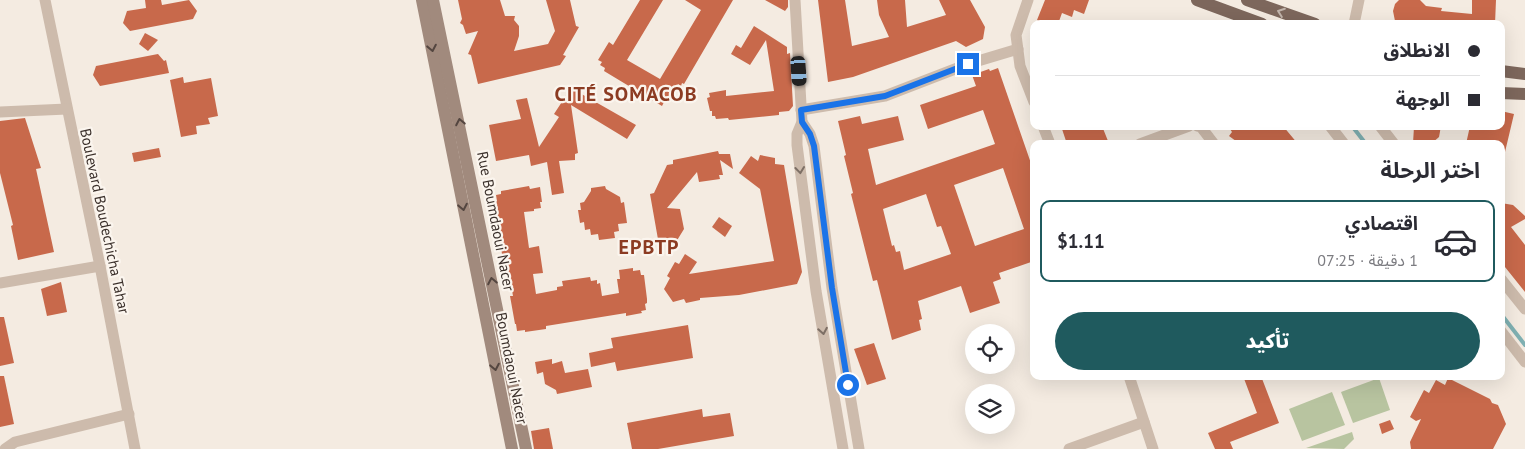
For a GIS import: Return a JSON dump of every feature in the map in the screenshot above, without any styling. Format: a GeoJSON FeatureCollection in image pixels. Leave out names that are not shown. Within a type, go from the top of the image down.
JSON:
{"type":"FeatureCollection","features":[{"type":"Feature","properties":{"kind":"main road"},"geometry":{"type":"LineString","coordinates":[[1197,0],[1251,20]]}},
{"type":"Feature","properties":{"kind":"main road"},"geometry":{"type":"LineString","coordinates":[[1247,0],[1304,20]]}},
{"type":"Feature","properties":{"kind":"main road"},"geometry":{"type":"LineString","coordinates":[[1505,72],[1525,74]]}},
{"type":"Feature","properties":{"kind":"main road"},"geometry":{"type":"LineString","coordinates":[[1505,93],[1525,94]]}},
{"type":"Feature","properties":{"kind":"street","name":"Boulevard Boudechicha Tahar"},"geometry":{"type":"LineString","coordinates":[[45,0],[100,266],[135,449]]}},
{"type":"Feature","properties":{"kind":"street","name":"Boumdaoui Nacer"},"geometry":{"type":"LineString","coordinates":[[422,0],[512,449]]}},
{"type":"Feature","properties":{"kind":"street","name":"Rue Boumdaoui Nacer"},"geometry":{"type":"LineString","coordinates":[[434,0],[526,449]]}},
{"type":"Feature","properties":{"kind":"street"},"geometry":{"type":"LineString","coordinates":[[795,0],[802,116],[796,145],[816,291],[843,449]]}},
{"type":"Feature","properties":{"kind":"street"},"geometry":{"type":"LineString","coordinates":[[1028,0],[1016,35],[1020,66],[1030,92]]}},
{"type":"Feature","properties":{"kind":"street"},"geometry":{"type":"LineString","coordinates":[[1355,20],[1359,0]]}},
{"type":"Feature","properties":{"kind":"street"},"geometry":{"type":"LineString","coordinates":[[802,116],[885,96],[968,64],[1018,49]]}},
{"type":"Feature","properties":{"kind":"street"},"geometry":{"type":"LineString","coordinates":[[0,112],[67,109]]}},
{"type":"Feature","properties":{"kind":"street"},"geometry":{"type":"LineString","coordinates":[[802,116],[814,146],[832,288],[859,449]]}},
{"type":"Feature","properties":{"kind":"street"},"geometry":{"type":"LineString","coordinates":[[1151,140],[1178,130]]}},
{"type":"Feature","properties":{"kind":"street"},"geometry":{"type":"LineString","coordinates":[[1203,130],[1211,140]]}},
{"type":"Feature","properties":{"kind":"street"},"geometry":{"type":"LineString","coordinates":[[1333,130],[1341,140]]}},
{"type":"Feature","properties":{"kind":"street"},"geometry":{"type":"LineString","coordinates":[[1383,130],[1391,140]]}},
{"type":"Feature","properties":{"kind":"street"},"geometry":{"type":"LineString","coordinates":[[0,284],[100,266]]}},
{"type":"Feature","properties":{"kind":"street"},"geometry":{"type":"LineString","coordinates":[[1505,284],[1525,309]]}},
{"type":"Feature","properties":{"kind":"street"},"geometry":{"type":"LineString","coordinates":[[1505,336],[1525,362]]}},
{"type":"Feature","properties":{"kind":"street"},"geometry":{"type":"LineString","coordinates":[[1130,380],[1153,449]]}},
{"type":"Feature","properties":{"kind":"street"},"geometry":{"type":"LineString","coordinates":[[5,449],[15,442],[129,414]]}},
{"type":"Feature","properties":{"kind":"street"},"geometry":{"type":"LineString","coordinates":[[1069,449],[1144,422]]}},
{"type":"Feature","properties":{"kind":"green space"},"geometry":{"type":"Polygon","coordinates":[[[1374,380],[1380,380],[1390,410],[1353,423],[1341,392],[1374,380]]]}},
{"type":"Feature","properties":{"kind":"green space"},"geometry":{"type":"Polygon","coordinates":[[[1332,392],[1345,425],[1302,441],[1289,409],[1332,392]]]}},
{"type":"Feature","properties":{"kind":"green space"},"geometry":{"type":"Polygon","coordinates":[[[1352,432],[1354,439],[1344,449],[1306,448],[1352,432]]]}},
{"type":"Feature","properties":{"kind":"building"},"geometry":{"type":"Polygon","coordinates":[[[145,0],[161,0],[162,5],[189,0],[197,11],[193,19],[130,31],[123,23],[127,11],[146,8],[145,0]]]}},
{"type":"Feature","properties":{"kind":"building"},"geometry":{"type":"Polygon","coordinates":[[[458,0],[500,0],[505,16],[515,16],[514,20],[519,26],[519,36],[514,51],[548,44],[555,31],[546,0],[570,0],[576,26],[579,27],[563,55],[566,56],[560,65],[478,84],[471,55],[468,54],[478,31],[466,34],[463,25],[460,23],[462,19],[458,0]]]}},
{"type":"Feature","properties":{"kind":"building"},"geometry":{"type":"Polygon","coordinates":[[[640,0],[663,0],[627,60],[660,79],[701,10],[685,0],[733,0],[684,84],[682,83],[681,86],[678,84],[670,98],[667,96],[662,106],[604,71],[605,68],[600,65],[602,62],[598,60],[609,42],[613,45],[640,0]]]}},
{"type":"Feature","properties":{"kind":"building"},"geometry":{"type":"Polygon","coordinates":[[[765,0],[788,0],[788,7],[785,11],[765,0]]]}},
{"type":"Feature","properties":{"kind":"building"},"geometry":{"type":"Polygon","coordinates":[[[818,0],[845,0],[852,46],[889,37],[879,15],[877,0],[905,0],[907,27],[946,15],[939,0],[970,0],[985,27],[983,39],[966,47],[956,41],[853,77],[828,82],[818,0]]]}},
{"type":"Feature","properties":{"kind":"building"},"geometry":{"type":"Polygon","coordinates":[[[1045,0],[1089,0],[1084,14],[1074,10],[1072,17],[1062,13],[1059,20],[1037,20],[1045,0]]]}},
{"type":"Feature","properties":{"kind":"building"},"geometry":{"type":"Polygon","coordinates":[[[1399,0],[1420,0],[1426,6],[1442,8],[1441,11],[1472,14],[1472,0],[1496,0],[1495,20],[1395,20],[1393,11],[1395,4],[1399,0]]]}},
{"type":"Feature","properties":{"kind":"building"},"geometry":{"type":"Polygon","coordinates":[[[754,26],[787,47],[787,54],[790,53],[793,106],[789,111],[779,112],[779,115],[729,120],[728,118],[716,119],[715,116],[712,116],[712,111],[710,111],[707,98],[710,97],[709,93],[726,90],[726,96],[774,91],[766,40],[750,65],[731,54],[736,45],[741,48],[754,26]]]}},
{"type":"Feature","properties":{"kind":"building"},"geometry":{"type":"Polygon","coordinates":[[[145,33],[158,40],[148,51],[139,44],[145,33]]]}},
{"type":"Feature","properties":{"kind":"building"},"geometry":{"type":"Polygon","coordinates":[[[158,54],[164,61],[166,60],[169,73],[100,86],[93,75],[96,66],[158,54]]]}},
{"type":"Feature","properties":{"kind":"building"},"geometry":{"type":"Polygon","coordinates":[[[998,68],[1030,160],[1030,262],[999,273],[1001,279],[993,282],[1000,303],[970,313],[961,286],[918,301],[922,319],[919,320],[921,330],[892,340],[877,280],[873,281],[851,194],[853,193],[838,121],[860,116],[862,124],[898,116],[904,140],[868,149],[876,185],[995,144],[983,110],[928,129],[920,105],[976,86],[972,75],[989,69],[990,71],[998,68]],[[1003,168],[954,185],[975,246],[1024,229],[1003,168]],[[926,194],[883,209],[892,246],[894,245],[896,252],[900,251],[904,270],[951,254],[941,226],[937,227],[926,194]]]}},
{"type":"Feature","properties":{"kind":"building"},"geometry":{"type":"Polygon","coordinates":[[[183,77],[184,83],[211,78],[218,116],[208,118],[210,124],[196,126],[197,134],[181,137],[170,80],[183,77]]]}},
{"type":"Feature","properties":{"kind":"building"},"geometry":{"type":"Polygon","coordinates":[[[571,88],[636,125],[627,139],[571,105],[578,153],[575,154],[575,160],[559,161],[564,193],[552,195],[547,162],[531,166],[529,155],[496,161],[489,125],[521,119],[516,100],[527,98],[539,147],[559,117],[554,114],[571,88]]]}},
{"type":"Feature","properties":{"kind":"building"},"geometry":{"type":"Polygon","coordinates":[[[1505,112],[1514,114],[1505,152],[1505,140],[1467,140],[1469,130],[1505,130],[1505,112]]]}},
{"type":"Feature","properties":{"kind":"building"},"geometry":{"type":"Polygon","coordinates":[[[25,118],[41,168],[36,169],[54,252],[18,260],[11,226],[13,225],[0,173],[0,121],[25,118]]]}},
{"type":"Feature","properties":{"kind":"building"},"geometry":{"type":"Polygon","coordinates":[[[1062,130],[1104,130],[1108,140],[1066,140],[1062,130]]]}},
{"type":"Feature","properties":{"kind":"building"},"geometry":{"type":"Polygon","coordinates":[[[1231,130],[1286,130],[1295,140],[1234,140],[1229,136],[1232,132],[1231,130]]]}},
{"type":"Feature","properties":{"kind":"building"},"geometry":{"type":"Polygon","coordinates":[[[1414,130],[1440,130],[1439,137],[1436,140],[1413,140],[1414,130]]]}},
{"type":"Feature","properties":{"kind":"building"},"geometry":{"type":"Polygon","coordinates":[[[159,148],[161,157],[134,162],[132,153],[159,148]]]}},
{"type":"Feature","properties":{"kind":"building"},"geometry":{"type":"Polygon","coordinates":[[[718,151],[719,154],[730,154],[733,169],[720,160],[723,175],[719,175],[720,179],[699,182],[697,172],[667,208],[680,209],[684,229],[676,242],[659,245],[650,194],[654,193],[667,165],[673,164],[673,160],[718,151]]]}},
{"type":"Feature","properties":{"kind":"building"},"geometry":{"type":"Polygon","coordinates":[[[760,155],[775,158],[775,164],[784,165],[802,272],[797,284],[739,295],[700,298],[700,300],[686,303],[684,299],[673,302],[664,289],[670,278],[667,276],[675,262],[679,264],[685,254],[697,262],[689,274],[774,261],[760,189],[739,173],[751,156],[758,161],[760,155]]]}},
{"type":"Feature","properties":{"kind":"building"},"geometry":{"type":"Polygon","coordinates":[[[529,186],[530,189],[540,187],[542,202],[540,202],[541,208],[524,212],[529,248],[539,246],[543,273],[533,274],[536,294],[557,290],[557,287],[563,286],[562,281],[590,277],[591,281],[597,280],[597,284],[600,283],[602,296],[619,293],[617,279],[620,279],[619,270],[633,268],[633,271],[640,270],[641,275],[644,275],[647,299],[645,304],[646,310],[641,311],[642,313],[626,316],[626,313],[546,326],[546,329],[525,332],[525,330],[517,331],[510,296],[513,296],[507,266],[504,267],[494,202],[497,201],[496,195],[501,194],[501,191],[529,186]]]}},
{"type":"Feature","properties":{"kind":"building"},"geometry":{"type":"Polygon","coordinates":[[[605,186],[606,189],[620,197],[621,203],[624,202],[627,223],[618,224],[619,231],[614,232],[615,238],[599,240],[598,234],[591,235],[590,229],[585,230],[584,222],[580,223],[578,210],[581,210],[580,203],[584,202],[591,188],[605,186]]]}},
{"type":"Feature","properties":{"kind":"building"},"geometry":{"type":"Polygon","coordinates":[[[1505,204],[1513,205],[1525,216],[1525,219],[1511,227],[1525,245],[1525,292],[1505,267],[1505,204]]]}},
{"type":"Feature","properties":{"kind":"building"},"geometry":{"type":"Polygon","coordinates":[[[719,217],[732,226],[725,237],[712,227],[719,217]]]}},
{"type":"Feature","properties":{"kind":"building"},"geometry":{"type":"Polygon","coordinates":[[[61,282],[67,312],[47,316],[41,289],[61,282]]]}},
{"type":"Feature","properties":{"kind":"building"},"geometry":{"type":"Polygon","coordinates":[[[0,317],[4,317],[14,363],[0,366],[0,317]]]}},
{"type":"Feature","properties":{"kind":"building"},"geometry":{"type":"Polygon","coordinates":[[[688,325],[693,358],[617,371],[615,362],[591,367],[589,353],[613,348],[611,338],[688,325]]]}},
{"type":"Feature","properties":{"kind":"building"},"geometry":{"type":"Polygon","coordinates":[[[874,343],[886,379],[867,385],[854,349],[874,343]]]}},
{"type":"Feature","properties":{"kind":"building"},"geometry":{"type":"Polygon","coordinates":[[[552,359],[552,364],[562,361],[565,373],[588,369],[592,387],[557,394],[556,390],[545,384],[543,372],[537,374],[535,362],[552,359]]]}},
{"type":"Feature","properties":{"kind":"building"},"geometry":{"type":"Polygon","coordinates":[[[0,376],[4,376],[14,424],[0,427],[0,376]]]}},
{"type":"Feature","properties":{"kind":"building"},"geometry":{"type":"Polygon","coordinates":[[[1245,380],[1263,380],[1279,423],[1230,442],[1233,449],[1215,449],[1208,433],[1257,413],[1245,380]]]}},
{"type":"Feature","properties":{"kind":"building"},"geometry":{"type":"Polygon","coordinates":[[[1436,380],[1445,385],[1447,380],[1452,380],[1498,405],[1506,424],[1493,449],[1411,449],[1410,442],[1421,419],[1416,421],[1410,417],[1424,390],[1429,393],[1436,380]]]}},
{"type":"Feature","properties":{"kind":"building"},"geometry":{"type":"Polygon","coordinates":[[[702,409],[703,417],[730,413],[734,436],[658,449],[632,449],[627,423],[702,409]]]}},
{"type":"Feature","properties":{"kind":"building"},"geometry":{"type":"Polygon","coordinates":[[[1390,420],[1394,429],[1382,434],[1379,424],[1390,420]]]}},
{"type":"Feature","properties":{"kind":"building"},"geometry":{"type":"Polygon","coordinates":[[[549,428],[553,449],[534,449],[531,431],[549,428]]]}},
{"type":"Feature","properties":{"kind":"waterway"},"geometry":{"type":"LineString","coordinates":[[1355,130],[1363,140]]}},
{"type":"Feature","properties":{"kind":"waterway"},"geometry":{"type":"LineString","coordinates":[[1505,319],[1525,345]]}},
{"type":"Feature","properties":{"kind":"district","name":"CITÉ SOMACOB"},"geometry":{"type":"Point","coordinates":[626,94]}},
{"type":"Feature","properties":{"kind":"district","name":"EPBTP"},"geometry":{"type":"Point","coordinates":[649,247]}},
{"type":"Feature","properties":{"kind":"route"},"geometry":{"type":"LineString","coordinates":[[848,385],[832,288],[814,146],[810,134],[802,122],[801,110],[885,96],[968,64]]}}]}
